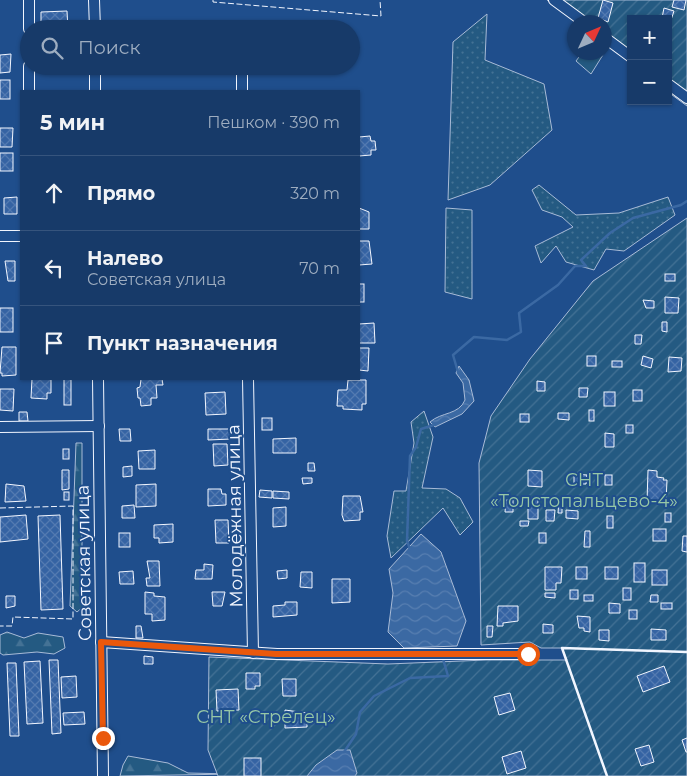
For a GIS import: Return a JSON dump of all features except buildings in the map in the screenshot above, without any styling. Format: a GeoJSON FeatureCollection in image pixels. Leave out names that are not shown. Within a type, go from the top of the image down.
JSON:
{"type":"FeatureCollection","features":[{"type":"Feature","properties":{"kind":"street"},"geometry":{"type":"LineString","coordinates":[[29,0],[29,20]]}},
{"type":"Feature","properties":{"kind":"street"},"geometry":{"type":"LineString","coordinates":[[94,0],[94,20]]}},
{"type":"Feature","properties":{"kind":"street"},"geometry":{"type":"LineString","coordinates":[[554,0],[574,15]]}},
{"type":"Feature","properties":{"kind":"street"},"geometry":{"type":"LineString","coordinates":[[612,43],[627,54]]}},
{"type":"Feature","properties":{"kind":"street"},"geometry":{"type":"LineString","coordinates":[[29,75],[29,90]]}},
{"type":"Feature","properties":{"kind":"street"},"geometry":{"type":"LineString","coordinates":[[95,75],[95,90]]}},
{"type":"Feature","properties":{"kind":"street"},"geometry":{"type":"LineString","coordinates":[[242,75],[242,90]]}},
{"type":"Feature","properties":{"kind":"street"},"geometry":{"type":"LineString","coordinates":[[672,87],[687,98]]}},
{"type":"Feature","properties":{"kind":"street"},"geometry":{"type":"LineString","coordinates":[[0,236],[20,236]]}},
{"type":"Feature","properties":{"kind":"street","name":"Советская улица"},"geometry":{"type":"LineString","coordinates":[[98,380],[103,776]]}},
{"type":"Feature","properties":{"kind":"street","name":"Молодёжная улица"},"geometry":{"type":"LineString","coordinates":[[248,380],[253,653]]}},
{"type":"Feature","properties":{"kind":"street"},"geometry":{"type":"LineString","coordinates":[[0,428],[99,426]]}},
{"type":"Feature","properties":{"kind":"street"},"geometry":{"type":"LineString","coordinates":[[101,642],[253,653],[528,654]]}},
{"type":"Feature","properties":{"kind":"green space"},"geometry":{"type":"Polygon","coordinates":[[[547,0],[687,0],[687,106],[672,95],[672,15],[627,15],[627,60],[612,48],[612,15],[567,15],[547,0]]]}},
{"type":"Feature","properties":{"kind":"green space"},"geometry":{"type":"Polygon","coordinates":[[[487,14],[485,60],[544,84],[552,130],[490,185],[448,200],[453,42],[487,14]]]}},
{"type":"Feature","properties":{"kind":"green space"},"geometry":{"type":"Polygon","coordinates":[[[577,60],[600,60],[591,74],[577,60]]]}},
{"type":"Feature","properties":{"kind":"green space"},"geometry":{"type":"Polygon","coordinates":[[[539,185],[576,215],[619,213],[668,197],[675,215],[624,251],[606,249],[594,270],[566,262],[556,246],[541,263],[535,246],[573,227],[562,217],[542,210],[532,190],[539,185]]]}},
{"type":"Feature","properties":{"kind":"green space"},"geometry":{"type":"Polygon","coordinates":[[[446,208],[472,210],[472,299],[445,292],[446,208]]]}},
{"type":"Feature","properties":{"kind":"green space"},"geometry":{"type":"Polygon","coordinates":[[[687,218],[687,776],[218,776],[208,750],[209,657],[388,664],[486,660],[567,660],[562,648],[541,648],[530,642],[481,645],[479,463],[491,416],[530,359],[593,281],[687,218]]]}},
{"type":"Feature","properties":{"kind":"green space"},"geometry":{"type":"Polygon","coordinates":[[[424,411],[433,437],[422,488],[446,489],[460,498],[473,522],[460,535],[443,508],[391,558],[387,536],[394,491],[406,491],[414,443],[411,422],[424,411]]]}},
{"type":"Feature","properties":{"kind":"green space"},"geometry":{"type":"Polygon","coordinates":[[[76,443],[82,443],[82,580],[84,606],[77,612],[70,606],[76,443]]]}},
{"type":"Feature","properties":{"kind":"green space"},"geometry":{"type":"Polygon","coordinates":[[[7,632],[24,638],[38,633],[63,637],[65,648],[54,654],[37,652],[3,655],[0,653],[0,635],[7,632]]]}},
{"type":"Feature","properties":{"kind":"green space"},"geometry":{"type":"Polygon","coordinates":[[[128,756],[168,763],[188,773],[233,774],[120,776],[128,756]]]}},
{"type":"Feature","properties":{"kind":"water"},"geometry":{"type":"Polygon","coordinates":[[[459,366],[469,380],[474,401],[462,414],[435,427],[430,422],[459,408],[465,400],[463,383],[456,373],[459,366]]]}},
{"type":"Feature","properties":{"kind":"water"},"geometry":{"type":"Polygon","coordinates":[[[421,534],[441,552],[466,621],[457,646],[404,648],[388,632],[393,593],[389,569],[421,534]]]}},
{"type":"Feature","properties":{"kind":"water"},"geometry":{"type":"Polygon","coordinates":[[[337,750],[350,750],[357,773],[355,776],[307,776],[316,765],[337,750]]]}},
{"type":"Feature","properties":{"kind":"waterway"},"geometry":{"type":"LineString","coordinates":[[458,372],[453,355],[474,337],[507,340],[521,332],[519,313],[558,285],[575,266],[586,266],[581,260],[610,233],[633,218],[681,205],[687,201]]}},
{"type":"Feature","properties":{"kind":"waterway"},"geometry":{"type":"LineString","coordinates":[[410,549],[407,541],[410,456],[416,447],[421,429],[434,425]]}},
{"type":"Feature","properties":{"kind":"waterway"},"geometry":{"type":"LineString","coordinates":[[344,752],[356,734],[360,712],[374,696],[410,678],[448,676],[443,659]]}},
{"type":"Feature","properties":{"kind":"fence"},"geometry":{"type":"LineString","coordinates":[[213,0],[213,2],[381,16],[380,0]]}},
{"type":"Feature","properties":{"kind":"fence"},"geometry":{"type":"LineString","coordinates":[[0,508],[73,506],[73,619],[13,617],[12,626],[0,626]]}},
{"type":"Feature","properties":{"kind":"wall"},"geometry":{"type":"LineString","coordinates":[[607,776],[562,648],[687,652]]}},
{"type":"Feature","properties":{"kind":"route"},"geometry":{"type":"LineString","coordinates":[[103,738],[101,642],[276,654],[528,654]]}},
{"type":"Feature","properties":{"kind":"park label","name":"СНТ «Толстопальцево-4»"},"geometry":{"type":"Point","coordinates":[584,490]}},
{"type":"Feature","properties":{"kind":"park label","name":"СНТ «Стрелец»"},"geometry":{"type":"Point","coordinates":[266,717]}}]}
